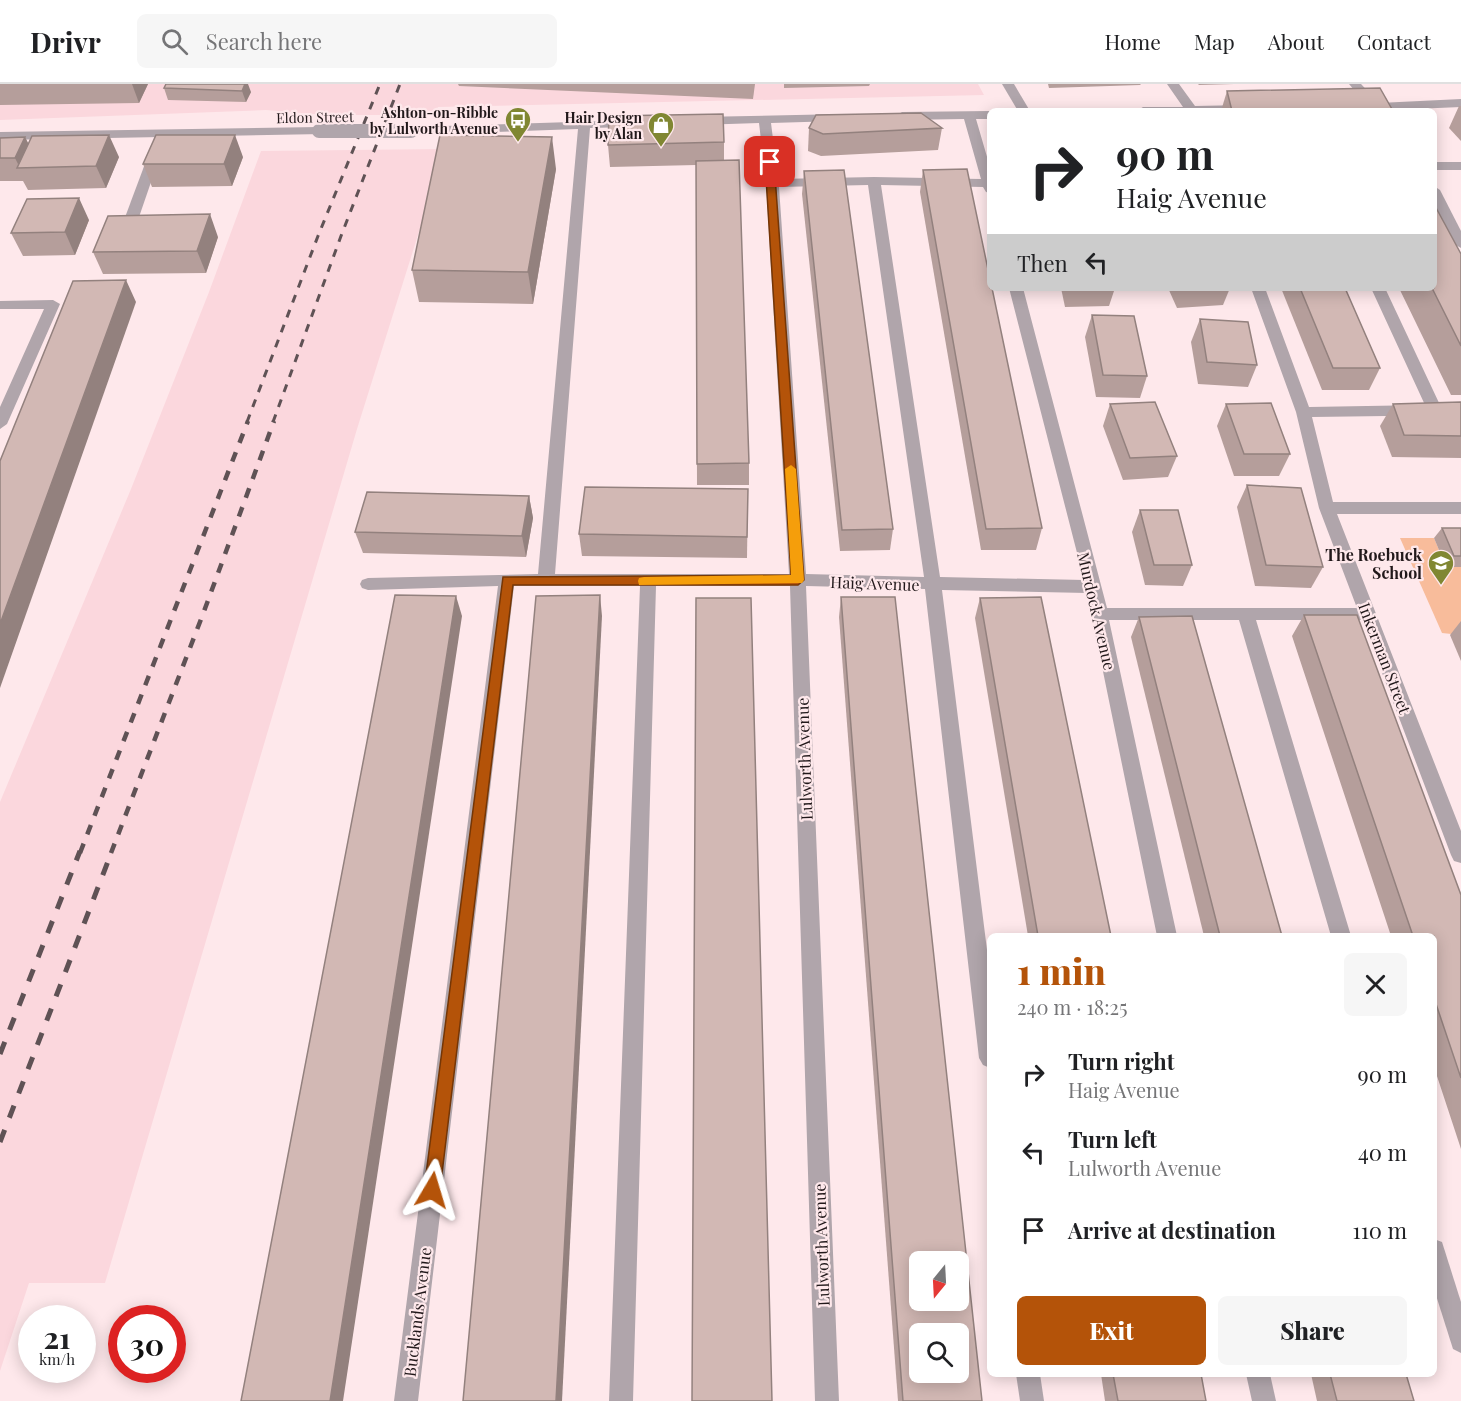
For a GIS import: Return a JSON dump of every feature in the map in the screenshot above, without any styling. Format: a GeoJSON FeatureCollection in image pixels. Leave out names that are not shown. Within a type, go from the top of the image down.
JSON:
{"type":"FeatureCollection","features":[{"type":"Feature","properties":{"kind":"street"},"geometry":{"type":"LineString","coordinates":[[1008,84],[1022,108]]}},
{"type":"Feature","properties":{"kind":"street"},"geometry":{"type":"LineString","coordinates":[[1173,84],[1190,108]]}},
{"type":"Feature","properties":{"kind":"street"},"geometry":{"type":"LineString","coordinates":[[1354,84],[1377,108]]}},
{"type":"Feature","properties":{"kind":"street"},"geometry":{"type":"LineString","coordinates":[[1392,108],[1461,103]]}},
{"type":"Feature","properties":{"kind":"street"},"geometry":{"type":"LineString","coordinates":[[1352,107],[1365,108]]}},
{"type":"Feature","properties":{"kind":"street"},"geometry":{"type":"LineString","coordinates":[[889,117],[987,115]]}},
{"type":"Feature","properties":{"kind":"street"},"geometry":{"type":"LineString","coordinates":[[969,116],[987,179]]}},
{"type":"Feature","properties":{"kind":"street"},"geometry":{"type":"LineString","coordinates":[[680,121],[855,117]]}},
{"type":"Feature","properties":{"kind":"street","name":"Lulworth Avenue"},"geometry":{"type":"LineString","coordinates":[[764,118],[772,183],[798,580],[826,1401]]}},
{"type":"Feature","properties":{"kind":"street","name":"Eldon Street"},"geometry":{"type":"LineString","coordinates":[[0,136],[411,131],[644,122]]}},
{"type":"Feature","properties":{"kind":"street"},"geometry":{"type":"LineString","coordinates":[[546,581],[584,124]]}},
{"type":"Feature","properties":{"kind":"street"},"geometry":{"type":"LineString","coordinates":[[131,220],[162,134]]}},
{"type":"Feature","properties":{"kind":"street"},"geometry":{"type":"LineString","coordinates":[[1437,166],[1461,166]]}},
{"type":"Feature","properties":{"kind":"street"},"geometry":{"type":"LineString","coordinates":[[772,183],[874,181],[987,186]]}},
{"type":"Feature","properties":{"kind":"street"},"geometry":{"type":"LineString","coordinates":[[874,181],[933,584],[987,1033]]}},
{"type":"Feature","properties":{"kind":"street"},"geometry":{"type":"LineString","coordinates":[[1437,196],[1461,244]]}},
{"type":"Feature","properties":{"kind":"street","name":"Murdock Avenue"},"geometry":{"type":"LineString","coordinates":[[1017,291],[1094,587],[1166,933]]}},
{"type":"Feature","properties":{"kind":"street","name":"Inkerman Street"},"geometry":{"type":"LineString","coordinates":[[1259,291],[1303,412],[1327,508],[1461,855]]}},
{"type":"Feature","properties":{"kind":"street"},"geometry":{"type":"LineString","coordinates":[[1379,291],[1436,410]]}},
{"type":"Feature","properties":{"kind":"street"},"geometry":{"type":"LineString","coordinates":[[0,305],[52,304],[0,424]]}},
{"type":"Feature","properties":{"kind":"street"},"geometry":{"type":"LineString","coordinates":[[1303,412],[1461,410]]}},
{"type":"Feature","properties":{"kind":"street"},"geometry":{"type":"LineString","coordinates":[[1327,508],[1461,508]]}},
{"type":"Feature","properties":{"kind":"street","name":"Haig Avenue"},"geometry":{"type":"LineString","coordinates":[[368,584],[507,580],[798,580],[1094,587]]}},
{"type":"Feature","properties":{"kind":"street","name":"Bucklands Avenue"},"geometry":{"type":"LineString","coordinates":[[406,1401],[507,580]]}},
{"type":"Feature","properties":{"kind":"street"},"geometry":{"type":"LineString","coordinates":[[621,1401],[648,581]]}},
{"type":"Feature","properties":{"kind":"street"},"geometry":{"type":"LineString","coordinates":[[1099,614],[1368,614]]}},
{"type":"Feature","properties":{"kind":"street"},"geometry":{"type":"LineString","coordinates":[[1246,614],[1340,933]]}},
{"type":"Feature","properties":{"kind":"street"},"geometry":{"type":"LineString","coordinates":[[1437,1260],[1461,1341]]}},
{"type":"Feature","properties":{"kind":"street"},"geometry":{"type":"LineString","coordinates":[[1028,1377],[1032,1401]]}},
{"type":"Feature","properties":{"kind":"street"},"geometry":{"type":"LineString","coordinates":[[1259,1377],[1264,1401]]}},
{"type":"Feature","properties":{"kind":"shaded area"},"geometry":{"type":"Polygon","coordinates":[[[0,84],[978,84],[984,95],[438,107],[436,114],[416,115],[325,115],[266,110],[0,120],[0,84]]]}},
{"type":"Feature","properties":{"kind":"shaded area"},"geometry":{"type":"Polygon","coordinates":[[[445,149],[357,429],[105,1283],[29,1283],[22,1305],[18,1305],[18,1316],[0,1371],[0,802],[131,489],[209,292],[261,151],[445,149]]]}},
{"type":"Feature","properties":{"kind":"shaded area","name":"The Roebuck School"},"geometry":{"type":"Polygon","coordinates":[[[1400,538],[1434,538],[1446,567],[1461,567],[1461,635],[1442,633],[1400,538]]]}},
{"type":"Feature","properties":{"kind":"building"},"geometry":{"type":"Polygon","coordinates":[[[166,84],[245,84],[242,91],[164,88],[166,84]]]}},
{"type":"Feature","properties":{"kind":"building"},"geometry":{"type":"Polygon","coordinates":[[[1380,88],[1391,108],[1231,108],[1227,91],[1380,88]]]}},
{"type":"Feature","properties":{"kind":"building"},"geometry":{"type":"Polygon","coordinates":[[[921,113],[942,128],[823,134],[809,128],[816,115],[921,113]]]}},
{"type":"Feature","properties":{"kind":"building"},"geometry":{"type":"Polygon","coordinates":[[[723,114],[724,142],[608,145],[609,116],[723,114]]]}},
{"type":"Feature","properties":{"kind":"building"},"geometry":{"type":"Polygon","coordinates":[[[109,135],[96,166],[17,168],[32,136],[109,135]]]}},
{"type":"Feature","properties":{"kind":"building"},"geometry":{"type":"Polygon","coordinates":[[[156,135],[235,135],[224,164],[143,164],[156,135]]]}},
{"type":"Feature","properties":{"kind":"building"},"geometry":{"type":"Polygon","coordinates":[[[440,135],[552,137],[528,272],[412,270],[440,135]]]}},
{"type":"Feature","properties":{"kind":"building"},"geometry":{"type":"Polygon","coordinates":[[[25,137],[15,158],[0,158],[0,138],[25,137]]]}},
{"type":"Feature","properties":{"kind":"building"},"geometry":{"type":"Polygon","coordinates":[[[739,160],[749,463],[697,464],[696,161],[739,160]]]}},
{"type":"Feature","properties":{"kind":"building"},"geometry":{"type":"Polygon","coordinates":[[[967,169],[987,265],[987,291],[993,291],[1042,528],[986,529],[923,170],[967,169]]]}},
{"type":"Feature","properties":{"kind":"building"},"geometry":{"type":"Polygon","coordinates":[[[844,170],[893,529],[842,530],[804,171],[844,170]]]}},
{"type":"Feature","properties":{"kind":"building"},"geometry":{"type":"Polygon","coordinates":[[[79,198],[65,232],[11,233],[27,199],[79,198]]]}},
{"type":"Feature","properties":{"kind":"building"},"geometry":{"type":"Polygon","coordinates":[[[1437,210],[1461,254],[1461,346],[1434,291],[1437,291],[1437,210]]]}},
{"type":"Feature","properties":{"kind":"building"},"geometry":{"type":"Polygon","coordinates":[[[210,214],[197,251],[93,252],[108,216],[210,214]]]}},
{"type":"Feature","properties":{"kind":"building"},"geometry":{"type":"Polygon","coordinates":[[[126,280],[0,624],[0,461],[73,281],[126,280]]]}},
{"type":"Feature","properties":{"kind":"building"},"geometry":{"type":"Polygon","coordinates":[[[1301,291],[1346,291],[1380,368],[1333,368],[1301,291]]]}},
{"type":"Feature","properties":{"kind":"building"},"geometry":{"type":"Polygon","coordinates":[[[1092,315],[1134,316],[1147,376],[1103,375],[1092,315]]]}},
{"type":"Feature","properties":{"kind":"building"},"geometry":{"type":"Polygon","coordinates":[[[1200,319],[1248,322],[1257,365],[1207,362],[1200,319]]]}},
{"type":"Feature","properties":{"kind":"building"},"geometry":{"type":"Polygon","coordinates":[[[1155,402],[1177,456],[1130,458],[1110,404],[1155,402]]]}},
{"type":"Feature","properties":{"kind":"building"},"geometry":{"type":"Polygon","coordinates":[[[1461,402],[1461,436],[1404,435],[1393,404],[1461,402]]]}},
{"type":"Feature","properties":{"kind":"building"},"geometry":{"type":"Polygon","coordinates":[[[1271,403],[1290,454],[1244,454],[1226,404],[1271,403]]]}},
{"type":"Feature","properties":{"kind":"building"},"geometry":{"type":"Polygon","coordinates":[[[1247,485],[1301,488],[1323,567],[1266,565],[1247,485]]]}},
{"type":"Feature","properties":{"kind":"building"},"geometry":{"type":"Polygon","coordinates":[[[585,487],[748,489],[747,537],[579,534],[585,487]]]}},
{"type":"Feature","properties":{"kind":"building"},"geometry":{"type":"Polygon","coordinates":[[[367,492],[529,496],[522,536],[355,532],[367,492]]]}},
{"type":"Feature","properties":{"kind":"building"},"geometry":{"type":"Polygon","coordinates":[[[1140,510],[1178,510],[1192,565],[1154,565],[1140,510]]]}},
{"type":"Feature","properties":{"kind":"building"},"geometry":{"type":"Polygon","coordinates":[[[1442,528],[1461,528],[1461,556],[1454,556],[1442,528]]]}},
{"type":"Feature","properties":{"kind":"building"},"geometry":{"type":"Polygon","coordinates":[[[395,595],[456,596],[330,1401],[241,1401],[395,595]]]}},
{"type":"Feature","properties":{"kind":"building"},"geometry":{"type":"Polygon","coordinates":[[[600,595],[556,1401],[463,1401],[536,596],[600,595]]]}},
{"type":"Feature","properties":{"kind":"building"},"geometry":{"type":"Polygon","coordinates":[[[841,597],[895,597],[966,1251],[909,1251],[909,1311],[969,1311],[969,1281],[982,1401],[903,1401],[841,597]]]}},
{"type":"Feature","properties":{"kind":"building"},"geometry":{"type":"Polygon","coordinates":[[[1041,597],[1110,933],[1037,933],[980,598],[1041,597]]]}},
{"type":"Feature","properties":{"kind":"building"},"geometry":{"type":"Polygon","coordinates":[[[696,598],[751,598],[772,1401],[692,1401],[696,598]]]}},
{"type":"Feature","properties":{"kind":"building"},"geometry":{"type":"Polygon","coordinates":[[[1304,615],[1357,615],[1461,895],[1461,1078],[1437,1007],[1437,933],[1412,933],[1304,615]]]}},
{"type":"Feature","properties":{"kind":"building"},"geometry":{"type":"Polygon","coordinates":[[[1192,616],[1281,933],[1219,933],[1139,617],[1192,616]]]}},
{"type":"Feature","properties":{"kind":"building"},"geometry":{"type":"Polygon","coordinates":[[[1114,1377],[1202,1377],[1206,1401],[1118,1401],[1114,1377]]]}},
{"type":"Feature","properties":{"kind":"building"},"geometry":{"type":"Polygon","coordinates":[[[1331,1377],[1407,1377],[1414,1401],[1337,1401],[1331,1377]]]}},
{"type":"Feature","properties":{"kind":"railway"},"geometry":{"type":"LineString","coordinates":[[247,422],[318,236],[380,84]]}},
{"type":"Feature","properties":{"kind":"railway"},"geometry":{"type":"LineString","coordinates":[[273,422],[400,84]]}},
{"type":"Feature","properties":{"kind":"railway"},"geometry":{"type":"LineString","coordinates":[[80,853],[248,421]]}},
{"type":"Feature","properties":{"kind":"railway"},"geometry":{"type":"LineString","coordinates":[[111,853],[274,421]]}},
{"type":"Feature","properties":{"kind":"railway"},"geometry":{"type":"LineString","coordinates":[[0,1054],[80,851]]}},
{"type":"Feature","properties":{"kind":"railway"},"geometry":{"type":"LineString","coordinates":[[0,1142],[112,851]]}},
{"type":"Feature","properties":{"kind":"slow traffic"},"geometry":{"type":"LineString","coordinates":[[644,581],[798,580],[791,469]]}},
{"type":"Feature","properties":{"kind":"place","name":"Ashton-on-Ribble by Lulworth Avenue"},"geometry":{"type":"Point","coordinates":[518,143]}},
{"type":"Feature","properties":{"kind":"place","name":"Hair Design by Alan"},"geometry":{"type":"Point","coordinates":[661,148]}},
{"type":"Feature","properties":{"kind":"place","name":"The Roebuck School"},"geometry":{"type":"Point","coordinates":[1441,586]}},
{"type":"Feature","properties":{"kind":"route"},"geometry":{"type":"LineString","coordinates":[[432,1190],[507,580],[798,580],[770,162]]}}]}
